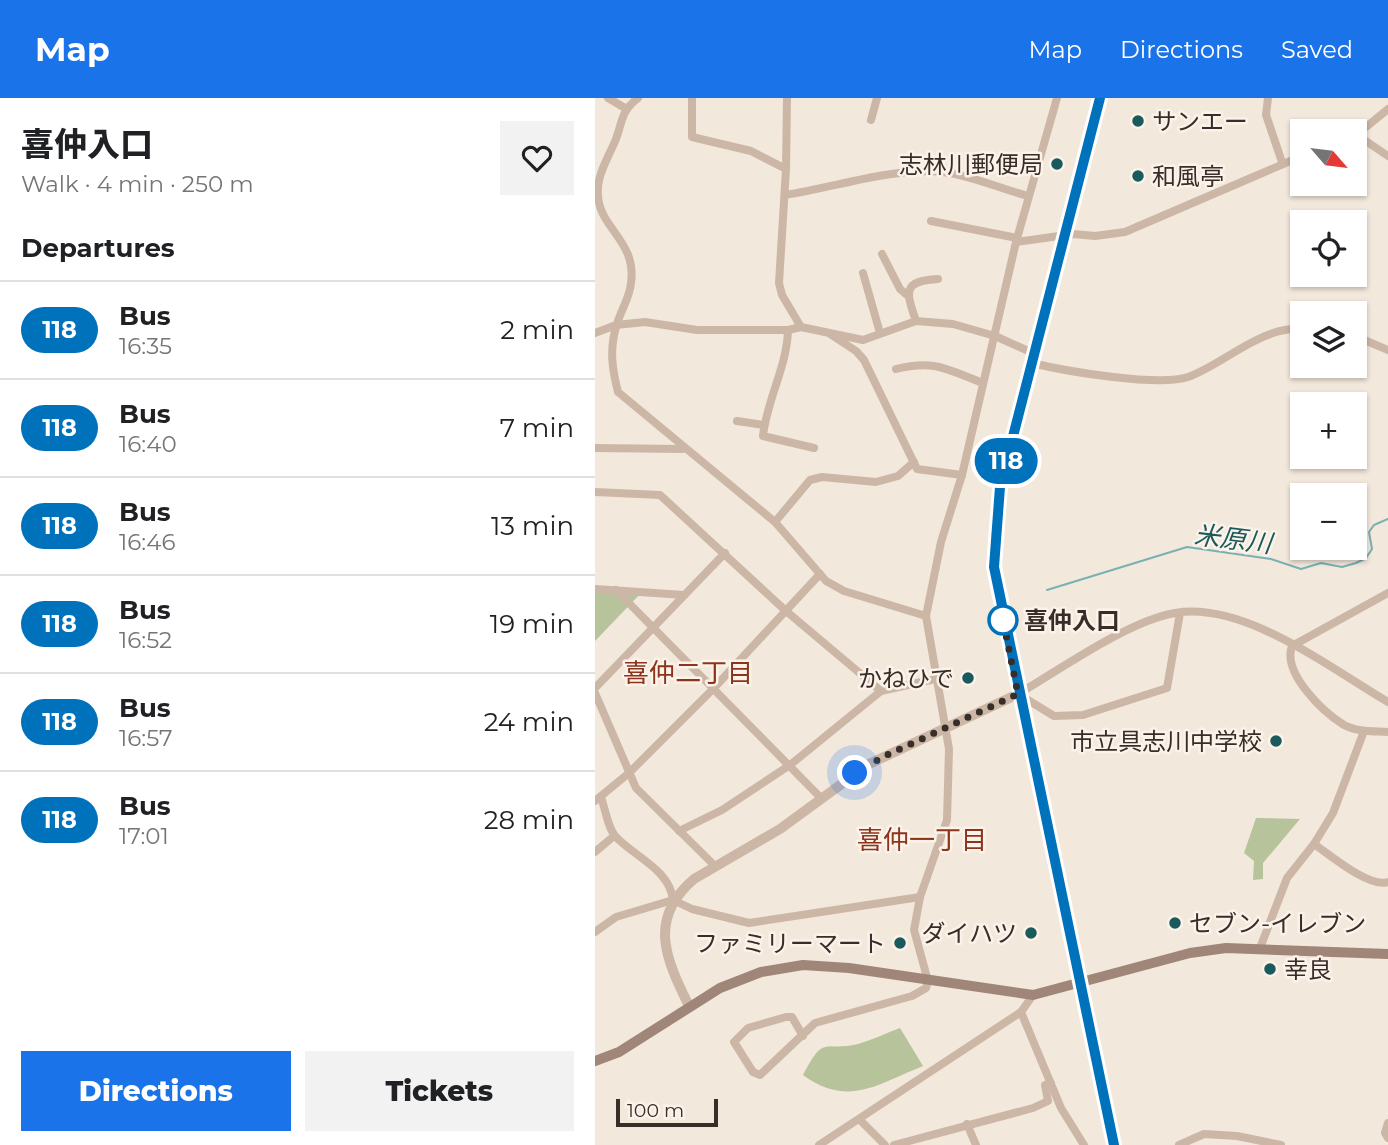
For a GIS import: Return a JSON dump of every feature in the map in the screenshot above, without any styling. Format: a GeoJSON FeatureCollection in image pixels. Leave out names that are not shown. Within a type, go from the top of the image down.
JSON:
{"type":"FeatureCollection","features":[{"type":"Feature","properties":{"kind":"main road"},"geometry":{"type":"LineString","coordinates":[[1100,98],[1000,487],[994,549],[996,584],[1018,694],[1114,1145]]}},
{"type":"Feature","properties":{"kind":"main road"},"geometry":{"type":"LineString","coordinates":[[595,1061],[619,1052],[689,1006],[746,977],[803,965],[849,968],[1033,995],[1190,953],[1260,947],[1388,954]]}},
{"type":"Feature","properties":{"kind":"street"},"geometry":{"type":"LineString","coordinates":[[608,98],[625,108]]}},
{"type":"Feature","properties":{"kind":"street"},"geometry":{"type":"LineString","coordinates":[[638,98],[625,108],[600,176],[598,195],[601,209],[624,242],[631,259],[631,284],[616,325],[610,364],[618,392],[682,449],[775,522],[820,574],[843,591],[926,616]]}},
{"type":"Feature","properties":{"kind":"street"},"geometry":{"type":"LineString","coordinates":[[692,98],[692,137],[751,151],[786,169]]}},
{"type":"Feature","properties":{"kind":"street"},"geometry":{"type":"LineString","coordinates":[[787,98],[785,195],[779,283],[782,295],[801,327]]}},
{"type":"Feature","properties":{"kind":"street"},"geometry":{"type":"LineString","coordinates":[[871,120],[877,98]]}},
{"type":"Feature","properties":{"kind":"street"},"geometry":{"type":"LineString","coordinates":[[803,1035],[792,1017],[786,1017],[748,1028],[736,1037],[734,1042],[753,1072],[760,1075],[803,1035],[815,1023],[912,996],[926,988],[928,981],[914,930],[920,897],[947,820],[949,749],[926,616],[941,542],[962,475],[1028,196],[1057,98]]}},
{"type":"Feature","properties":{"kind":"street"},"geometry":{"type":"LineString","coordinates":[[1268,98],[1266,115],[1282,162]]}},
{"type":"Feature","properties":{"kind":"street"},"geometry":{"type":"LineString","coordinates":[[1367,127],[1388,109]]}},
{"type":"Feature","properties":{"kind":"street"},"geometry":{"type":"LineString","coordinates":[[1367,143],[1388,156]]}},
{"type":"Feature","properties":{"kind":"street"},"geometry":{"type":"LineString","coordinates":[[931,221],[1017,240],[1125,232],[1290,160]]}},
{"type":"Feature","properties":{"kind":"street"},"geometry":{"type":"LineString","coordinates":[[785,195],[891,175],[930,171],[968,176],[1028,196]]}},
{"type":"Feature","properties":{"kind":"street"},"geometry":{"type":"LineString","coordinates":[[882,254],[900,289],[907,295],[916,321]]}},
{"type":"Feature","properties":{"kind":"street"},"geometry":{"type":"LineString","coordinates":[[863,273],[880,333]]}},
{"type":"Feature","properties":{"kind":"street"},"geometry":{"type":"LineString","coordinates":[[907,295],[919,280],[939,279]]}},
{"type":"Feature","properties":{"kind":"street"},"geometry":{"type":"LineString","coordinates":[[595,333],[616,325],[645,322],[697,330],[788,330],[801,327],[863,340],[916,321],[953,324],[995,335],[1034,358],[1070,372],[1170,380],[1188,377],[1263,338],[1290,332]]}},
{"type":"Feature","properties":{"kind":"street"},"geometry":{"type":"LineString","coordinates":[[788,330],[787,352],[767,407],[764,436],[770,440],[814,448]]}},
{"type":"Feature","properties":{"kind":"street"},"geometry":{"type":"LineString","coordinates":[[828,332],[856,351],[864,360],[917,469],[962,475]]}},
{"type":"Feature","properties":{"kind":"street"},"geometry":{"type":"LineString","coordinates":[[1367,341],[1388,350]]}},
{"type":"Feature","properties":{"kind":"street"},"geometry":{"type":"LineString","coordinates":[[896,369],[921,363],[933,364],[983,383]]}},
{"type":"Feature","properties":{"kind":"street"},"geometry":{"type":"LineString","coordinates":[[737,421],[764,425]]}},
{"type":"Feature","properties":{"kind":"street"},"geometry":{"type":"LineString","coordinates":[[595,448],[682,449]]}},
{"type":"Feature","properties":{"kind":"street"},"geometry":{"type":"LineString","coordinates":[[775,522],[810,480],[822,477],[876,482],[898,477],[914,462]]}},
{"type":"Feature","properties":{"kind":"street"},"geometry":{"type":"LineString","coordinates":[[595,492],[660,495],[786,611],[881,691]]}},
{"type":"Feature","properties":{"kind":"street"},"geometry":{"type":"LineString","coordinates":[[715,866],[636,788],[595,690],[725,553]]}},
{"type":"Feature","properties":{"kind":"street"},"geometry":{"type":"LineString","coordinates":[[673,900],[672,889],[649,861],[614,836],[598,799],[629,773],[714,688],[820,574]]}},
{"type":"Feature","properties":{"kind":"street"},"geometry":{"type":"LineString","coordinates":[[595,589],[684,595]]}},
{"type":"Feature","properties":{"kind":"street"},"geometry":{"type":"LineString","coordinates":[[616,590],[821,798]]}},
{"type":"Feature","properties":{"kind":"street"},"geometry":{"type":"LineString","coordinates":[[1388,593],[1292,646],[1289,654],[1292,672],[1312,697],[1343,724],[1364,731],[1388,733]]}},
{"type":"Feature","properties":{"kind":"street"},"geometry":{"type":"LineString","coordinates":[[1018,694],[1054,716],[1083,715],[1167,688],[1180,612]]}},
{"type":"Feature","properties":{"kind":"street"},"geometry":{"type":"LineString","coordinates":[[689,1006],[666,948],[665,922],[673,900],[694,879],[780,830],[869,764],[1018,694],[1128,631],[1180,612],[1213,612],[1237,618],[1264,629],[1388,702]]}},
{"type":"Feature","properties":{"kind":"street"},"geometry":{"type":"LineString","coordinates":[[679,831],[722,810],[790,765],[881,691],[935,679]]}},
{"type":"Feature","properties":{"kind":"street"},"geometry":{"type":"LineString","coordinates":[[1260,947],[1287,878],[1314,844],[1333,813],[1364,731]]}},
{"type":"Feature","properties":{"kind":"street"},"geometry":{"type":"LineString","coordinates":[[595,852],[614,836]]}},
{"type":"Feature","properties":{"kind":"street"},"geometry":{"type":"LineString","coordinates":[[1314,844],[1349,869],[1379,884],[1388,882]]}},
{"type":"Feature","properties":{"kind":"street"},"geometry":{"type":"LineString","coordinates":[[597,926],[638,909],[673,900],[692,909],[749,922],[920,897]]}},
{"type":"Feature","properties":{"kind":"street"},"geometry":{"type":"LineString","coordinates":[[819,1145],[1021,1012],[1033,995]]}},
{"type":"Feature","properties":{"kind":"street"},"geometry":{"type":"LineString","coordinates":[[1021,1012],[1061,1108],[1084,1145]]}},
{"type":"Feature","properties":{"kind":"street"},"geometry":{"type":"LineString","coordinates":[[894,1145],[1033,1108],[1048,1101],[1045,1085],[1051,1083]]}},
{"type":"Feature","properties":{"kind":"street"},"geometry":{"type":"LineString","coordinates":[[860,1120],[885,1145]]}},
{"type":"Feature","properties":{"kind":"street"},"geometry":{"type":"LineString","coordinates":[[1388,1123],[1385,1133],[1388,1138]]}},
{"type":"Feature","properties":{"kind":"street"},"geometry":{"type":"LineString","coordinates":[[967,1124],[976,1145]]}},
{"type":"Feature","properties":{"kind":"street"},"geometry":{"type":"LineString","coordinates":[[1179,1145],[1204,1134],[1237,1136],[1281,1145]]}},
{"type":"Feature","properties":{"kind":"green space"},"geometry":{"type":"Polygon","coordinates":[[[595,589],[642,592],[595,641],[595,589]]]}},
{"type":"Feature","properties":{"kind":"green space"},"geometry":{"type":"Polygon","coordinates":[[[1256,818],[1300,819],[1263,863],[1263,879],[1253,880],[1254,861],[1244,853],[1256,818]]]}},
{"type":"Feature","properties":{"kind":"green space"},"geometry":{"type":"Polygon","coordinates":[[[900,1028],[923,1066],[863,1090],[834,1090],[803,1075],[820,1049],[858,1044],[900,1028]]]}},
{"type":"Feature","properties":{"kind":"waterway","name":"米原川"},"geometry":{"type":"LineString","coordinates":[[1047,590],[1187,547],[1271,559],[1301,569],[1321,563],[1342,567],[1366,558],[1372,549],[1369,532],[1374,525],[1388,519]]}},
{"type":"Feature","properties":{"kind":"bus line","name":"118"},"geometry":{"type":"LineString","coordinates":[[1100,98],[1000,487],[994,567],[1018,694],[1114,1145]]}},
{"type":"Feature","properties":{"kind":"place","name":"サンエー"},"geometry":{"type":"Point","coordinates":[1138,121]}},
{"type":"Feature","properties":{"kind":"place","name":"志林川郵便局"},"geometry":{"type":"Point","coordinates":[1057,164]}},
{"type":"Feature","properties":{"kind":"place","name":"和風亭"},"geometry":{"type":"Point","coordinates":[1138,176]}},
{"type":"Feature","properties":{"kind":"place","name":"喜仲入口"},"geometry":{"type":"Point","coordinates":[1003,620]}},
{"type":"Feature","properties":{"kind":"place","name":"かねひで"},"geometry":{"type":"Point","coordinates":[968,678]}},
{"type":"Feature","properties":{"kind":"place","name":"市立具志川中学校"},"geometry":{"type":"Point","coordinates":[1276,741]}},
{"type":"Feature","properties":{"kind":"place","name":"セブン-イレブン"},"geometry":{"type":"Point","coordinates":[1175,923]}},
{"type":"Feature","properties":{"kind":"place","name":"ダイハツ"},"geometry":{"type":"Point","coordinates":[1031,933]}},
{"type":"Feature","properties":{"kind":"place","name":"ファミリーマート"},"geometry":{"type":"Point","coordinates":[900,943]}},
{"type":"Feature","properties":{"kind":"place","name":"幸良"},"geometry":{"type":"Point","coordinates":[1270,969]}},
{"type":"Feature","properties":{"kind":"district","name":"喜仲二丁目"},"geometry":{"type":"Point","coordinates":[688,673]}},
{"type":"Feature","properties":{"kind":"district","name":"喜仲一丁目"},"geometry":{"type":"Point","coordinates":[922,840]}},
{"type":"Feature","properties":{"kind":"route"},"geometry":{"type":"LineString","coordinates":[[855,773],[885,756],[1018,694],[1003,620]]}}]}
